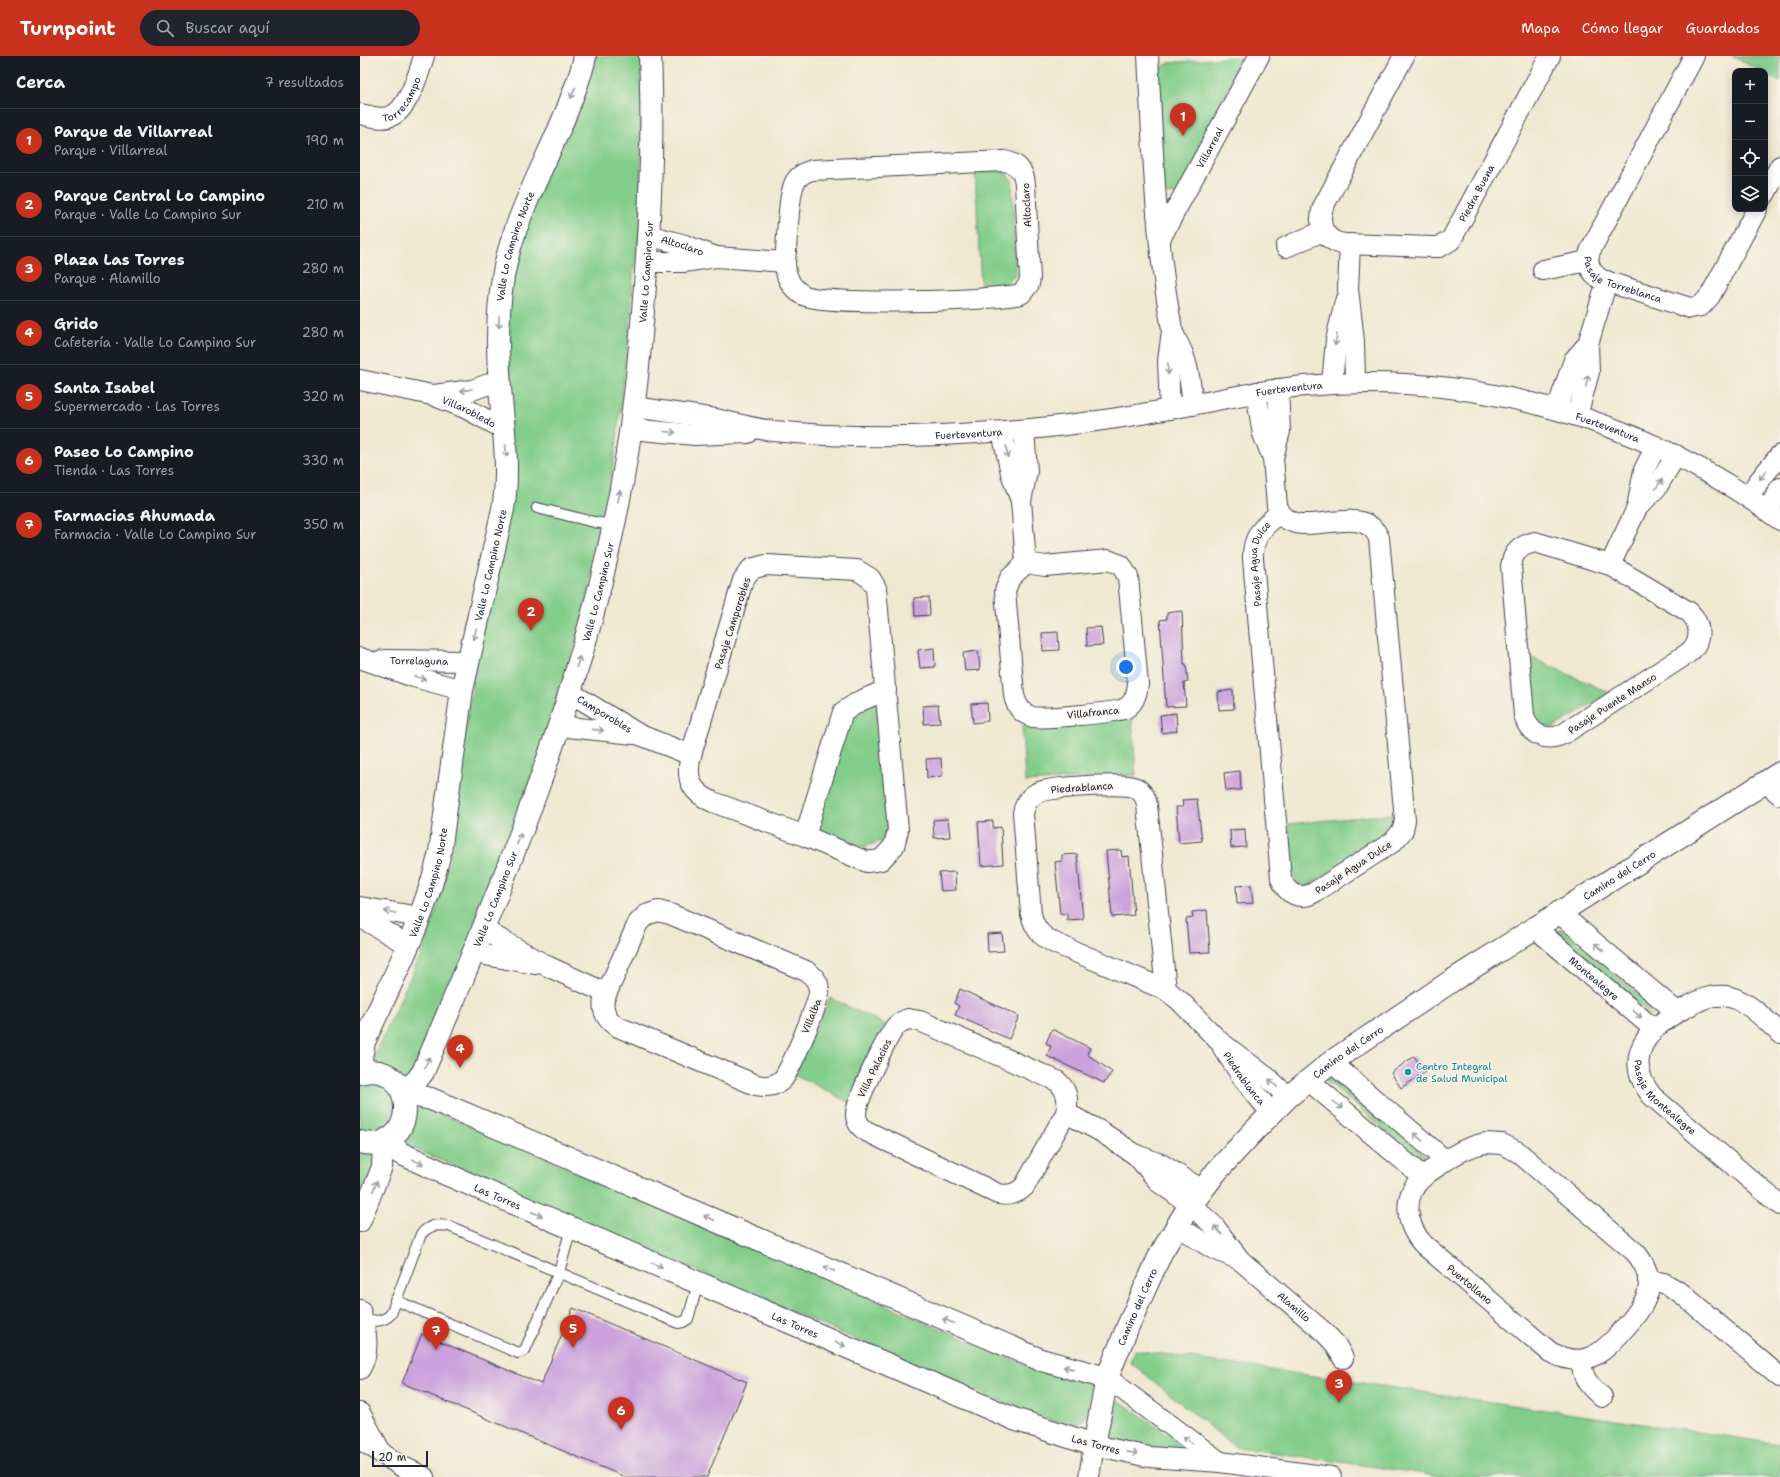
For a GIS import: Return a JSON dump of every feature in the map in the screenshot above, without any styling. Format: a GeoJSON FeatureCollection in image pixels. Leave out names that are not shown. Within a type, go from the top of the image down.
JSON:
{"type":"FeatureCollection","features":[{"type":"Feature","properties":{"kind":"street","name":"Torrecampo"},"geometry":{"type":"LineString","coordinates":[[360,114],[378,118],[393,115],[397,112],[408,98],[424,56]]}},
{"type":"Feature","properties":{"kind":"street","name":"Valle Lo Campino Norte"},"geometry":{"type":"LineString","coordinates":[[362,1072],[362,1049],[420,917],[430,889],[440,852],[462,690],[493,557],[507,484],[500,380],[499,308],[503,276],[520,219],[567,109],[585,56]]}},
{"type":"Feature","properties":{"kind":"street","name":"Valle Lo Campino Sur"},"geometry":{"type":"LineString","coordinates":[[404,1094],[423,1072],[484,930],[522,831],[559,726],[591,617],[614,525],[632,429],[644,308],[648,235],[651,84],[650,56]]}},
{"type":"Feature","properties":{"kind":"street"},"geometry":{"type":"LineString","coordinates":[[1148,56],[1160,239],[1172,331],[1168,361],[1170,409]]}},
{"type":"Feature","properties":{"kind":"street","name":"Villarreal"},"geometry":{"type":"LineString","coordinates":[[1160,239],[1259,56]]}},
{"type":"Feature","properties":{"kind":"street"},"geometry":{"type":"LineString","coordinates":[[1286,247],[1323,231],[1320,223],[1320,215],[1323,207],[1404,56]]}},
{"type":"Feature","properties":{"kind":"street","name":"Piedra Buena"},"geometry":{"type":"LineString","coordinates":[[1323,231],[1334,241],[1350,244],[1439,247],[1451,240],[1550,56]]}},
{"type":"Feature","properties":{"kind":"street","name":"Pasaje Torreblanca"},"geometry":{"type":"LineString","coordinates":[[1694,56],[1591,249],[1588,261],[1595,274],[1607,281],[1660,297],[1685,307],[1696,308],[1710,296],[1755,212]]}},
{"type":"Feature","properties":{"kind":"street","name":"Altoclaro"},"geometry":{"type":"LineString","coordinates":[[1004,161],[1014,164],[1023,172],[1025,184],[1030,278],[1029,284],[1020,294],[929,300],[818,299],[803,295],[791,284],[785,270],[785,262],[792,189],[800,176],[805,172],[812,170],[1004,161]]}},
{"type":"Feature","properties":{"kind":"street"},"geometry":{"type":"LineString","coordinates":[[1768,188],[1780,166]]}},
{"type":"Feature","properties":{"kind":"street","name":"Altoclaro"},"geometry":{"type":"LineString","coordinates":[[648,235],[685,244],[716,257]]}},
{"type":"Feature","properties":{"kind":"street"},"geometry":{"type":"LineString","coordinates":[[1350,244],[1348,289],[1354,341],[1355,383]]}},
{"type":"Feature","properties":{"kind":"street","name":"Altoclaro"},"geometry":{"type":"LineString","coordinates":[[646,262],[683,262],[716,257],[785,262]]}},
{"type":"Feature","properties":{"kind":"street"},"geometry":{"type":"LineString","coordinates":[[1543,270],[1588,261]]}},
{"type":"Feature","properties":{"kind":"street"},"geometry":{"type":"LineString","coordinates":[[1577,416],[1589,372],[1588,344],[1607,281]]}},
{"type":"Feature","properties":{"kind":"street"},"geometry":{"type":"LineString","coordinates":[[1332,384],[1336,340],[1348,289]]}},
{"type":"Feature","properties":{"kind":"street"},"geometry":{"type":"LineString","coordinates":[[1172,331],[1183,355],[1193,404]]}},
{"type":"Feature","properties":{"kind":"street"},"geometry":{"type":"LineString","coordinates":[[1557,409],[1574,360],[1588,344]]}},
{"type":"Feature","properties":{"kind":"street","name":"Villarobledo"},"geometry":{"type":"LineString","coordinates":[[360,380],[432,395],[465,408],[504,429]]}},
{"type":"Feature","properties":{"kind":"street","name":"Villarobledo"},"geometry":{"type":"LineString","coordinates":[[432,395],[472,390],[500,380]]}},
{"type":"Feature","properties":{"kind":"street","name":"Fuerteventura"},"geometry":{"type":"LineString","coordinates":[[633,407],[711,418],[772,431],[892,436],[1024,430],[1170,409],[1256,392],[1332,384],[1355,383],[1444,387],[1520,400],[1557,409],[1656,446],[1676,455],[1748,497],[1774,515]]}},
{"type":"Feature","properties":{"kind":"street","name":"Pasaje Agua Dulce"},"geometry":{"type":"LineString","coordinates":[[1273,458],[1280,431],[1278,389]]}},
{"type":"Feature","properties":{"kind":"street","name":"Pasaje Agua Dulce"},"geometry":{"type":"LineString","coordinates":[[1256,392],[1263,434],[1273,458],[1277,506],[1280,513],[1284,517],[1298,524],[1362,522],[1374,529],[1379,538],[1405,820],[1403,830],[1393,842],[1315,892],[1305,896],[1294,895],[1287,891],[1281,878],[1253,559],[1253,550],[1258,535],[1269,521],[1280,513]]}},
{"type":"Feature","properties":{"kind":"street","name":"Fuerteventura"},"geometry":{"type":"LineString","coordinates":[[632,429],[695,435],[745,434],[772,431]]}},
{"type":"Feature","properties":{"kind":"street"},"geometry":{"type":"LineString","coordinates":[[1021,501],[1027,471],[1024,430]]}},
{"type":"Feature","properties":{"kind":"street"},"geometry":{"type":"LineString","coordinates":[[1002,432],[1011,473],[1021,501],[1026,563]]}},
{"type":"Feature","properties":{"kind":"street"},"geometry":{"type":"LineString","coordinates":[[1610,565],[1637,508],[1644,470],[1656,446]]}},
{"type":"Feature","properties":{"kind":"street"},"geometry":{"type":"LineString","coordinates":[[1637,508],[1657,487],[1676,455]]}},
{"type":"Feature","properties":{"kind":"street"},"geometry":{"type":"LineString","coordinates":[[1748,497],[1780,456]]}},
{"type":"Feature","properties":{"kind":"street"},"geometry":{"type":"LineString","coordinates":[[1774,515],[1780,488]]}},
{"type":"Feature","properties":{"kind":"street","name":"Pasaje Puente Manso"},"geometry":{"type":"LineString","coordinates":[[1535,542],[1610,565],[1689,612],[1697,621],[1698,640],[1692,651],[1565,733],[1552,738],[1537,735],[1526,723],[1524,715],[1511,566],[1512,559],[1520,547],[1535,542]]}},
{"type":"Feature","properties":{"kind":"street","name":"Villafranca"},"geometry":{"type":"LineString","coordinates":[[1108,560],[1121,565],[1125,570],[1129,584],[1138,684],[1135,698],[1126,708],[1113,712],[1040,718],[1027,715],[1018,706],[1014,695],[1005,591],[1010,578],[1026,563],[1045,566],[1108,560]]}},
{"type":"Feature","properties":{"kind":"street","name":"Pasaje Camporobles"},"geometry":{"type":"LineString","coordinates":[[766,565],[849,568],[864,572],[874,582],[878,594],[898,830],[894,846],[881,860],[871,862],[706,799],[694,788],[690,781],[688,772],[691,755],[746,574],[756,566],[766,565]]}},
{"type":"Feature","properties":{"kind":"street","name":"Torrelaguna"},"geometry":{"type":"LineString","coordinates":[[365,659],[468,661]]}},
{"type":"Feature","properties":{"kind":"street","name":"Torrelaguna"},"geometry":{"type":"LineString","coordinates":[[365,659],[414,677],[462,690]]}},
{"type":"Feature","properties":{"kind":"street"},"geometry":{"type":"LineString","coordinates":[[805,836],[843,712],[860,701],[886,690]]}},
{"type":"Feature","properties":{"kind":"street","name":"Camporobles"},"geometry":{"type":"LineString","coordinates":[[569,692],[640,735],[691,755]]}},
{"type":"Feature","properties":{"kind":"street","name":"Camporobles"},"geometry":{"type":"LineString","coordinates":[[559,726],[640,735]]}},
{"type":"Feature","properties":{"kind":"street","name":"Camino del Cerro"},"geometry":{"type":"LineString","coordinates":[[1089,1477],[1107,1378],[1161,1253],[1177,1226],[1197,1198],[1236,1150],[1288,1097],[1331,1062],[1534,927],[1775,783]]}},
{"type":"Feature","properties":{"kind":"street","name":"Piedrablanca"},"geometry":{"type":"LineString","coordinates":[[1166,990],[1148,805],[1144,795],[1137,788],[1122,785],[1049,789],[1037,793],[1028,801],[1023,813],[1032,914],[1038,933],[1059,945],[1166,990],[1179,1000],[1219,1040],[1270,1079],[1288,1097]]}},
{"type":"Feature","properties":{"kind":"street"},"geometry":{"type":"LineString","coordinates":[[360,907],[420,917]]}},
{"type":"Feature","properties":{"kind":"street","name":"Villalba"},"geometry":{"type":"LineString","coordinates":[[658,911],[670,914],[806,971],[815,979],[819,990],[817,1003],[783,1079],[770,1086],[763,1087],[616,1026],[611,1023],[605,1013],[603,1004],[606,993],[638,924],[646,915],[658,911]]}},
{"type":"Feature","properties":{"kind":"street"},"geometry":{"type":"LineString","coordinates":[[1558,912],[1677,1012]]}},
{"type":"Feature","properties":{"kind":"street"},"geometry":{"type":"LineString","coordinates":[[360,917],[408,945]]}},
{"type":"Feature","properties":{"kind":"street","name":"Montealegre"},"geometry":{"type":"LineString","coordinates":[[1534,927],[1654,1029]]}},
{"type":"Feature","properties":{"kind":"street"},"geometry":{"type":"LineString","coordinates":[[484,930],[547,966],[606,993]]}},
{"type":"Feature","properties":{"kind":"street"},"geometry":{"type":"LineString","coordinates":[[474,953],[547,966]]}},
{"type":"Feature","properties":{"kind":"street","name":"Pasaje Montealegre"},"geometry":{"type":"LineString","coordinates":[[1780,1033],[1746,1004],[1725,996],[1707,997],[1677,1012],[1654,1029],[1646,1037],[1639,1052],[1639,1070],[1646,1088],[1652,1096],[1780,1205]]}},
{"type":"Feature","properties":{"kind":"street","name":"Villa Palacios"},"geometry":{"type":"LineString","coordinates":[[908,1019],[920,1021],[1057,1081],[1067,1096],[1066,1112],[1024,1187],[1018,1192],[1005,1195],[998,1194],[866,1131],[858,1123],[856,1112],[858,1101],[891,1033],[898,1024],[908,1019]]}},
{"type":"Feature","properties":{"kind":"street","name":"Piedrablanca"},"geometry":{"type":"LineString","coordinates":[[1219,1040],[1240,1076],[1272,1114]]}},
{"type":"Feature","properties":{"kind":"street"},"geometry":{"type":"LineString","coordinates":[[1331,1062],[1445,1160]]}},
{"type":"Feature","properties":{"kind":"street"},"geometry":{"type":"LineString","coordinates":[[360,1142],[366,1144],[385,1141],[400,1128],[404,1121],[406,1105],[404,1094],[398,1085],[386,1075],[371,1071],[362,1072]]}},
{"type":"Feature","properties":{"kind":"street"},"geometry":{"type":"LineString","coordinates":[[1308,1080],[1422,1177]]}},
{"type":"Feature","properties":{"kind":"street","name":"Las Torres"},"geometry":{"type":"LineString","coordinates":[[404,1094],[431,1099],[1041,1360],[1107,1378],[1220,1462]]}},
{"type":"Feature","properties":{"kind":"street"},"geometry":{"type":"LineString","coordinates":[[1066,1112],[1100,1131],[1136,1155],[1161,1164],[1197,1198]]}},
{"type":"Feature","properties":{"kind":"street"},"geometry":{"type":"LineString","coordinates":[[360,1222],[382,1167],[385,1141]]}},
{"type":"Feature","properties":{"kind":"street","name":"Las Torres"},"geometry":{"type":"LineString","coordinates":[[385,1141],[407,1157],[1014,1419],[1094,1445],[1149,1457],[1220,1462],[1331,1477]]}},
{"type":"Feature","properties":{"kind":"street","name":"Puertollano"},"geometry":{"type":"LineString","coordinates":[[1494,1143],[1510,1148],[1636,1253],[1642,1261],[1648,1280],[1648,1290],[1641,1311],[1606,1349],[1599,1354],[1581,1360],[1565,1359],[1550,1352],[1418,1238],[1409,1222],[1409,1202],[1414,1189],[1422,1177],[1445,1160],[1477,1144],[1494,1143]]}},
{"type":"Feature","properties":{"kind":"street","name":"Alamillo"},"geometry":{"type":"LineString","coordinates":[[1197,1198],[1214,1226],[1240,1260],[1324,1332],[1336,1345],[1342,1358]]}},
{"type":"Feature","properties":{"kind":"street","name":"Alamillo"},"geometry":{"type":"LineString","coordinates":[[1177,1226],[1212,1248],[1240,1260]]}},
{"type":"Feature","properties":{"kind":"street"},"geometry":{"type":"LineString","coordinates":[[1648,1280],[1664,1283],[1677,1290],[1780,1377]]}},
{"type":"Feature","properties":{"kind":"street"},"geometry":{"type":"LineString","coordinates":[[360,1369],[366,1353],[367,1341],[361,1313]]}},
{"type":"Feature","properties":{"kind":"street"},"geometry":{"type":"LineString","coordinates":[[1581,1360],[1584,1377],[1591,1388],[1602,1397]]}},
{"type":"Feature","properties":{"kind":"street"},"geometry":{"type":"LineString","coordinates":[[360,1413],[382,1453]]}},
{"type":"Feature","properties":{"kind":"street"},"geometry":{"type":"LineString","coordinates":[[360,1439],[401,1466],[424,1477]]}},
{"type":"Feature","properties":{"kind":"lane"},"geometry":{"type":"LineString","coordinates":[[537,508],[594,522],[614,525]]}},
{"type":"Feature","properties":{"kind":"lane"},"geometry":{"type":"LineString","coordinates":[[361,1313],[369,1320],[385,1320],[391,1314],[420,1234],[429,1226],[439,1224],[449,1226],[678,1323],[688,1319],[698,1283]]}},
{"type":"Feature","properties":{"kind":"lane"},"geometry":{"type":"LineString","coordinates":[[395,1300],[518,1353],[525,1350],[559,1272],[571,1228]]}},
{"type":"Feature","properties":{"kind":"green space"},"geometry":{"type":"Polygon","coordinates":[[[594,56],[642,56],[640,231],[633,276],[631,316],[615,455],[584,615],[562,690],[479,927],[360,1203],[360,1087],[423,950],[436,910],[454,843],[463,747],[478,647],[500,562],[505,289],[523,226],[594,56]]]}},
{"type":"Feature","properties":{"kind":"green space"},"geometry":{"type":"Polygon","coordinates":[[[1732,56],[1780,56],[1780,82],[1768,76],[1768,68],[1754,68],[1732,56]]]}},
{"type":"Feature","properties":{"kind":"green space"},"geometry":{"type":"Polygon","coordinates":[[[1235,57],[1241,59],[1242,65],[1179,191],[1175,194],[1167,195],[1164,192],[1158,75],[1159,69],[1169,63],[1235,57]]]}},
{"type":"Feature","properties":{"kind":"green space"},"geometry":{"type":"Polygon","coordinates":[[[975,170],[1004,171],[1012,180],[1016,275],[1004,284],[981,288],[975,170]]]}},
{"type":"Feature","properties":{"kind":"green space"},"geometry":{"type":"Polygon","coordinates":[[[1530,657],[1610,693],[1554,727],[1540,727],[1534,719],[1530,657]]]}},
{"type":"Feature","properties":{"kind":"green space"},"geometry":{"type":"Polygon","coordinates":[[[876,702],[890,821],[882,841],[863,847],[812,829],[842,714],[876,702]]]}},
{"type":"Feature","properties":{"kind":"green space"},"geometry":{"type":"Polygon","coordinates":[[[1132,716],[1136,775],[1025,782],[1022,726],[1132,716]]]}},
{"type":"Feature","properties":{"kind":"green space"},"geometry":{"type":"Polygon","coordinates":[[[1393,814],[1395,826],[1389,834],[1306,887],[1298,885],[1294,877],[1288,824],[1393,814]]]}},
{"type":"Feature","properties":{"kind":"green space"},"geometry":{"type":"Polygon","coordinates":[[[1561,929],[1658,1010],[1651,1015],[1555,933],[1561,929]]]}},
{"type":"Feature","properties":{"kind":"green space"},"geometry":{"type":"Polygon","coordinates":[[[830,998],[885,1024],[850,1103],[794,1074],[830,998]]]}},
{"type":"Feature","properties":{"kind":"green space"},"geometry":{"type":"Polygon","coordinates":[[[1333,1076],[1430,1160],[1424,1163],[1326,1080],[1333,1076]]]}},
{"type":"Feature","properties":{"kind":"green space"},"geometry":{"type":"Polygon","coordinates":[[[423,1106],[1009,1358],[1051,1374],[1085,1382],[1089,1384],[1090,1399],[1085,1416],[1079,1424],[1055,1422],[987,1396],[410,1147],[405,1142],[405,1139],[416,1110],[423,1106]]]}},
{"type":"Feature","properties":{"kind":"green space"},"geometry":{"type":"Polygon","coordinates":[[[1134,1350],[1780,1444],[1780,1477],[1447,1477],[1235,1447],[1130,1362],[1134,1350]]]}},
{"type":"Feature","properties":{"kind":"green space"},"geometry":{"type":"Polygon","coordinates":[[[1118,1400],[1183,1445],[1184,1450],[1177,1453],[1113,1440],[1111,1435],[1118,1400]]]}},
{"type":"Feature","properties":{"kind":"building"},"geometry":{"type":"Polygon","coordinates":[[[929,597],[930,615],[915,616],[914,598],[929,597]]]}},
{"type":"Feature","properties":{"kind":"building"},"geometry":{"type":"Polygon","coordinates":[[[1182,611],[1184,664],[1186,664],[1188,682],[1184,683],[1186,706],[1166,707],[1160,620],[1167,619],[1167,613],[1182,611]]]}},
{"type":"Feature","properties":{"kind":"building"},"geometry":{"type":"Polygon","coordinates":[[[1101,627],[1103,645],[1087,646],[1086,628],[1101,627]]]}},
{"type":"Feature","properties":{"kind":"building"},"geometry":{"type":"Polygon","coordinates":[[[1058,632],[1059,650],[1043,651],[1042,633],[1058,632]]]}},
{"type":"Feature","properties":{"kind":"building"},"geometry":{"type":"Polygon","coordinates":[[[934,648],[935,667],[920,668],[918,650],[934,648]]]}},
{"type":"Feature","properties":{"kind":"building"},"geometry":{"type":"Polygon","coordinates":[[[978,651],[980,670],[965,671],[963,653],[978,651]]]}},
{"type":"Feature","properties":{"kind":"building"},"geometry":{"type":"Polygon","coordinates":[[[1233,690],[1234,709],[1219,710],[1218,692],[1233,690]]]}},
{"type":"Feature","properties":{"kind":"building"},"geometry":{"type":"Polygon","coordinates":[[[987,703],[988,721],[973,723],[971,704],[987,703]]]}},
{"type":"Feature","properties":{"kind":"building"},"geometry":{"type":"Polygon","coordinates":[[[938,705],[940,723],[924,724],[923,706],[938,705]]]}},
{"type":"Feature","properties":{"kind":"building"},"geometry":{"type":"Polygon","coordinates":[[[1176,713],[1177,731],[1162,733],[1160,715],[1176,713]]]}},
{"type":"Feature","properties":{"kind":"building"},"geometry":{"type":"Polygon","coordinates":[[[941,758],[942,776],[927,778],[926,759],[941,758]]]}},
{"type":"Feature","properties":{"kind":"building"},"geometry":{"type":"Polygon","coordinates":[[[1240,771],[1241,790],[1226,791],[1224,773],[1240,771]]]}},
{"type":"Feature","properties":{"kind":"building"},"geometry":{"type":"Polygon","coordinates":[[[1197,799],[1202,841],[1179,843],[1176,807],[1183,807],[1182,800],[1197,799]]]}},
{"type":"Feature","properties":{"kind":"building"},"geometry":{"type":"Polygon","coordinates":[[[948,819],[950,837],[934,838],[933,820],[948,819]]]}},
{"type":"Feature","properties":{"kind":"building"},"geometry":{"type":"Polygon","coordinates":[[[993,821],[993,828],[1001,827],[1003,864],[981,866],[978,822],[993,821]]]}},
{"type":"Feature","properties":{"kind":"building"},"geometry":{"type":"Polygon","coordinates":[[[1245,829],[1246,847],[1231,848],[1230,830],[1245,829]]]}},
{"type":"Feature","properties":{"kind":"building"},"geometry":{"type":"Polygon","coordinates":[[[1121,850],[1122,857],[1129,856],[1134,915],[1112,917],[1106,851],[1121,850]]]}},
{"type":"Feature","properties":{"kind":"building"},"geometry":{"type":"Polygon","coordinates":[[[1077,854],[1083,919],[1067,920],[1067,913],[1060,914],[1055,862],[1062,861],[1062,855],[1077,854]]]}},
{"type":"Feature","properties":{"kind":"building"},"geometry":{"type":"Polygon","coordinates":[[[955,872],[956,890],[941,891],[939,873],[955,872]]]}},
{"type":"Feature","properties":{"kind":"building"},"geometry":{"type":"Polygon","coordinates":[[[1251,885],[1253,903],[1237,904],[1236,886],[1251,885]]]}},
{"type":"Feature","properties":{"kind":"building"},"geometry":{"type":"Polygon","coordinates":[[[1207,910],[1210,952],[1189,953],[1186,919],[1193,918],[1192,912],[1207,910]]]}},
{"type":"Feature","properties":{"kind":"building"},"geometry":{"type":"Polygon","coordinates":[[[1002,933],[1004,951],[988,952],[987,934],[1002,933]]]}},
{"type":"Feature","properties":{"kind":"building"},"geometry":{"type":"Polygon","coordinates":[[[960,989],[1019,1016],[1009,1039],[955,1015],[959,1006],[954,1003],[960,989]]]}},
{"type":"Feature","properties":{"kind":"building"},"geometry":{"type":"Polygon","coordinates":[[[1052,1029],[1090,1048],[1087,1054],[1112,1072],[1104,1083],[1047,1056],[1051,1046],[1046,1043],[1052,1029]]]}},
{"type":"Feature","properties":{"kind":"building","name":"Centro Integral de Salud Municipal"},"geometry":{"type":"Polygon","coordinates":[[[1414,1056],[1425,1072],[1401,1088],[1391,1073],[1414,1056]]]}},
{"type":"Feature","properties":{"kind":"building"},"geometry":{"type":"Polygon","coordinates":[[[573,1308],[747,1382],[707,1477],[625,1477],[402,1383],[422,1334],[541,1384],[573,1308]]]}},
{"type":"Feature","properties":{"kind":"place","name":"Parque de Villarreal"},"geometry":{"type":"Point","coordinates":[1183,136]}},
{"type":"Feature","properties":{"kind":"place","name":"Parque Central Lo Campino"},"geometry":{"type":"Point","coordinates":[531,631]}},
{"type":"Feature","properties":{"kind":"place","name":"Grido"},"geometry":{"type":"Point","coordinates":[460,1068]}},
{"type":"Feature","properties":{"kind":"place","name":"Centro Integral de Salud Municipal"},"geometry":{"type":"Point","coordinates":[1408,1072]}},
{"type":"Feature","properties":{"kind":"place","name":"Santa Isabel"},"geometry":{"type":"Point","coordinates":[573,1348]}},
{"type":"Feature","properties":{"kind":"place","name":"Farmacias Ahumada"},"geometry":{"type":"Point","coordinates":[436,1350]}},
{"type":"Feature","properties":{"kind":"place","name":"Plaza Las Torres"},"geometry":{"type":"Point","coordinates":[1339,1403]}},
{"type":"Feature","properties":{"kind":"place","name":"Paseo Lo Campino"},"geometry":{"type":"Point","coordinates":[621,1430]}}]}
